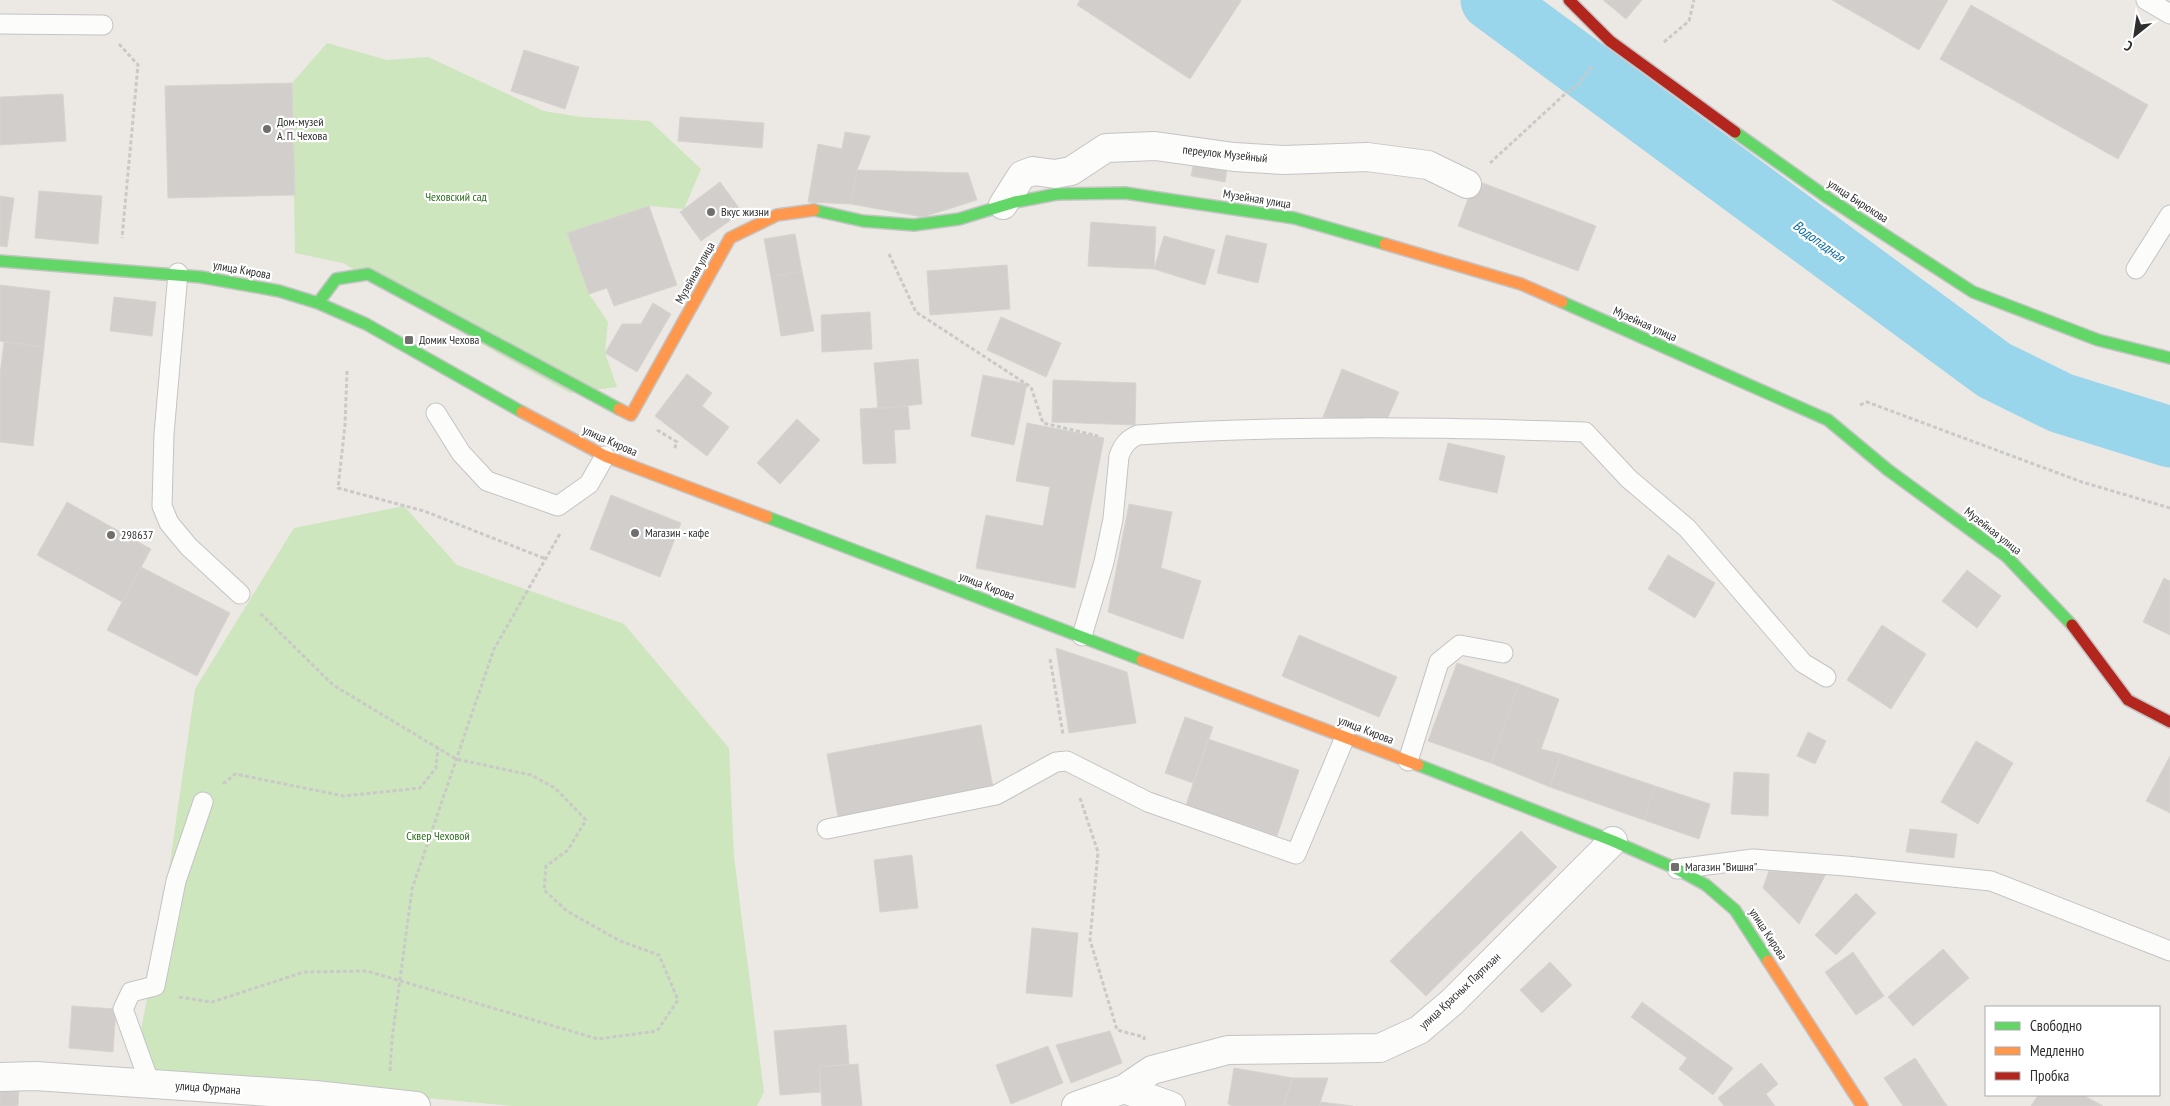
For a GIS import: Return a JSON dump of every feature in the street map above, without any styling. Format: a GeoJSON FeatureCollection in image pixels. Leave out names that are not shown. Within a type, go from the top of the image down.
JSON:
{"type":"FeatureCollection","features":[{"type":"Feature","properties":{"kind":"street","name":"улица Бирюкова"},"geometry":{"type":"LineString","coordinates":[[1569,0],[1610,41],[1640,63],[1828,198],[1973,292],[2098,340],[2170,358]]}},
{"type":"Feature","properties":{"kind":"street","name":"переулок Музейный"},"geometry":{"type":"LineString","coordinates":[[1003,205],[1022,175],[1033,171],[1055,174],[1071,171],[1106,148],[1155,146],[1234,157],[1284,160],[1367,156],[1428,165],[1467,184]]}},
{"type":"Feature","properties":{"kind":"street","name":"Музейная улица"},"geometry":{"type":"LineString","coordinates":[[318,303],[336,279],[368,274],[631,415],[730,238],[777,215],[815,210],[874,222],[914,225],[959,219],[1003,205],[1057,194],[1125,193],[1294,218],[1521,284],[1828,420],[1888,470],[2006,556],[2075,628],[2128,700],[2170,722]]}},
{"type":"Feature","properties":{"kind":"street","name":"улица Кирова"},"geometry":{"type":"LineString","coordinates":[[0,261],[56,268],[178,274],[270,289],[318,303],[371,325],[539,422],[605,456],[1408,761],[1613,841],[1677,869],[1706,885],[1736,910],[1862,1106]]}},
{"type":"Feature","properties":{"kind":"street","name":"улица Красных Партизан"},"geometry":{"type":"LineString","coordinates":[[1124,1089],[1152,1070],[1228,1050],[1380,1048],[1419,1030],[1452,1002],[1613,841]]}},
{"type":"Feature","properties":{"kind":"street","name":"улица Фурмана"},"geometry":{"type":"LineString","coordinates":[[0,1077],[36,1076],[316,1095],[357,1103],[402,1105]]}},
{"type":"Feature","properties":{"kind":"street"},"geometry":{"type":"LineString","coordinates":[[1076,1106],[1124,1089],[1171,1106]]}},
{"type":"Feature","properties":{"kind":"lane"},"geometry":{"type":"LineString","coordinates":[[2146,0],[2170,14]]}},
{"type":"Feature","properties":{"kind":"lane"},"geometry":{"type":"LineString","coordinates":[[0,24],[103,25]]}},
{"type":"Feature","properties":{"kind":"lane"},"geometry":{"type":"LineString","coordinates":[[2136,269],[2170,214]]}},
{"type":"Feature","properties":{"kind":"lane"},"geometry":{"type":"LineString","coordinates":[[178,274],[164,425],[162,506],[169,523],[189,547],[240,594]]}},
{"type":"Feature","properties":{"kind":"lane"},"geometry":{"type":"LineString","coordinates":[[436,413],[461,453],[487,480],[558,506],[589,484],[605,456]]}},
{"type":"Feature","properties":{"kind":"lane"},"geometry":{"type":"LineString","coordinates":[[1082,636],[1104,562],[1113,519],[1119,456],[1126,442],[1138,435],[1214,430],[1450,428],[1585,432],[1629,479],[1687,528],[1803,663],[1826,677]]}},
{"type":"Feature","properties":{"kind":"lane"},"geometry":{"type":"LineString","coordinates":[[1408,761],[1439,662],[1460,645],[1503,653]]}},
{"type":"Feature","properties":{"kind":"lane"},"geometry":{"type":"LineString","coordinates":[[827,829],[996,794],[1062,761],[1148,802],[1296,854],[1345,737]]}},
{"type":"Feature","properties":{"kind":"lane"},"geometry":{"type":"LineString","coordinates":[[150,1084],[123,1009],[131,992],[155,986],[176,881],[203,802]]}},
{"type":"Feature","properties":{"kind":"lane"},"geometry":{"type":"LineString","coordinates":[[1677,869],[1753,859],[1846,866],[1991,881],[2170,951]]}},
{"type":"Feature","properties":{"kind":"lane"},"geometry":{"type":"LineString","coordinates":[[287,1106],[316,1095]]}},
{"type":"Feature","properties":{"kind":"path"},"geometry":{"type":"LineString","coordinates":[[1640,63],[1689,21],[1694,0]]}},
{"type":"Feature","properties":{"kind":"path"},"geometry":{"type":"LineString","coordinates":[[103,25],[138,65],[122,244]]}},
{"type":"Feature","properties":{"kind":"path"},"geometry":{"type":"LineString","coordinates":[[1467,184],[1565,94],[1578,85]]}},
{"type":"Feature","properties":{"kind":"path"},"geometry":{"type":"LineString","coordinates":[[874,222],[916,312],[1032,387],[1043,423],[1126,442]]}},
{"type":"Feature","properties":{"kind":"path"},"geometry":{"type":"LineString","coordinates":[[347,371],[345,425],[338,488],[424,511],[546,559]]}},
{"type":"Feature","properties":{"kind":"path"},"geometry":{"type":"LineString","coordinates":[[1828,420],[1867,402],[2082,482],[2170,508]]}},
{"type":"Feature","properties":{"kind":"path"},"geometry":{"type":"LineString","coordinates":[[402,1105],[392,1039],[412,889],[494,649],[565,526]]}},
{"type":"Feature","properties":{"kind":"path"},"geometry":{"type":"LineString","coordinates":[[155,986],[184,999],[212,1002],[304,972],[367,971],[598,1039],[657,1031],[678,1000],[659,955],[620,941],[567,911],[544,890],[546,866],[568,850],[586,820],[556,788],[531,775],[456,759],[333,686],[240,594]]}},
{"type":"Feature","properties":{"kind":"path"},"geometry":{"type":"LineString","coordinates":[[1043,621],[1066,748],[1054,750],[1062,761],[1098,852],[1090,940],[1116,1030],[1144,1037],[1152,1070]]}},
{"type":"Feature","properties":{"kind":"path"},"geometry":{"type":"LineString","coordinates":[[235,774],[344,796],[420,788],[436,768],[438,748]]}},
{"type":"Feature","properties":{"kind":"green space","name":"Чеховский сад"},"geometry":{"type":"Polygon","coordinates":[[[327,43],[387,60],[428,57],[544,111],[581,117],[650,121],[701,169],[684,209],[649,206],[567,233],[589,294],[608,322],[605,353],[617,387],[570,393],[504,357],[343,263],[295,253],[292,83],[327,43]]]}},
{"type":"Feature","properties":{"kind":"green space","name":"Сквер Чеховой"},"geometry":{"type":"Polygon","coordinates":[[[404,506],[457,565],[624,624],[729,748],[734,857],[764,1092],[757,1106],[512,1106],[133,1071],[160,932],[195,689],[294,528],[404,506]]]}},
{"type":"Feature","properties":{"kind":"building"},"geometry":{"type":"Polygon","coordinates":[[[1080,0],[1241,1],[1190,79],[1077,5],[1080,0]]]}},
{"type":"Feature","properties":{"kind":"building"},"geometry":{"type":"Polygon","coordinates":[[[1603,0],[1642,0],[1626,19],[1603,0]]]}},
{"type":"Feature","properties":{"kind":"building"},"geometry":{"type":"Polygon","coordinates":[[[1832,0],[1948,0],[1919,50],[1832,0]]]}},
{"type":"Feature","properties":{"kind":"building"},"geometry":{"type":"Polygon","coordinates":[[[1971,5],[2148,105],[2118,159],[1940,59],[1971,5]]]}},
{"type":"Feature","properties":{"kind":"building"},"geometry":{"type":"Polygon","coordinates":[[[524,50],[579,67],[565,109],[511,91],[524,50]]]}},
{"type":"Feature","properties":{"kind":"building"},"geometry":{"type":"Polygon","coordinates":[[[292,83],[295,195],[168,198],[165,86],[292,83]]]}},
{"type":"Feature","properties":{"kind":"building"},"geometry":{"type":"Polygon","coordinates":[[[63,94],[66,141],[0,145],[0,97],[63,94]]]}},
{"type":"Feature","properties":{"kind":"building"},"geometry":{"type":"Polygon","coordinates":[[[680,117],[764,123],[762,148],[678,141],[680,117]]]}},
{"type":"Feature","properties":{"kind":"building"},"geometry":{"type":"Polygon","coordinates":[[[845,132],[870,136],[857,170],[851,204],[808,202],[818,144],[842,149],[845,132]]]}},
{"type":"Feature","properties":{"kind":"building"},"geometry":{"type":"Polygon","coordinates":[[[1195,156],[1228,162],[1225,182],[1191,176],[1195,156]]]}},
{"type":"Feature","properties":{"kind":"building"},"geometry":{"type":"Polygon","coordinates":[[[857,170],[968,173],[977,200],[923,217],[851,204],[857,170]]]}},
{"type":"Feature","properties":{"kind":"building"},"geometry":{"type":"Polygon","coordinates":[[[1475,180],[1596,226],[1578,271],[1458,226],[1475,180]]]}},
{"type":"Feature","properties":{"kind":"building","name":"Вкус жизни"},"geometry":{"type":"Polygon","coordinates":[[[720,182],[742,212],[701,241],[680,212],[720,182]]]}},
{"type":"Feature","properties":{"kind":"building"},"geometry":{"type":"Polygon","coordinates":[[[39,191],[102,196],[98,244],[35,238],[39,191]]]}},
{"type":"Feature","properties":{"kind":"building"},"geometry":{"type":"Polygon","coordinates":[[[0,196],[14,198],[7,247],[0,246],[0,196]]]}},
{"type":"Feature","properties":{"kind":"building"},"geometry":{"type":"Polygon","coordinates":[[[649,206],[677,285],[614,306],[607,288],[589,294],[567,233],[649,206]]]}},
{"type":"Feature","properties":{"kind":"building"},"geometry":{"type":"Polygon","coordinates":[[[1091,222],[1156,227],[1154,269],[1088,266],[1091,222]]]}},
{"type":"Feature","properties":{"kind":"building"},"geometry":{"type":"Polygon","coordinates":[[[795,234],[802,271],[771,277],[764,239],[795,234]]]}},
{"type":"Feature","properties":{"kind":"building"},"geometry":{"type":"Polygon","coordinates":[[[1226,235],[1267,244],[1258,283],[1217,273],[1226,235]]]}},
{"type":"Feature","properties":{"kind":"building"},"geometry":{"type":"Polygon","coordinates":[[[1164,236],[1215,250],[1205,285],[1154,269],[1164,236]]]}},
{"type":"Feature","properties":{"kind":"building"},"geometry":{"type":"Polygon","coordinates":[[[1007,265],[1010,309],[930,315],[927,271],[1007,265]]]}},
{"type":"Feature","properties":{"kind":"building"},"geometry":{"type":"Polygon","coordinates":[[[802,271],[814,331],[781,336],[771,277],[802,271]]]}},
{"type":"Feature","properties":{"kind":"building"},"geometry":{"type":"Polygon","coordinates":[[[0,285],[50,291],[44,347],[0,341],[0,285]]]}},
{"type":"Feature","properties":{"kind":"building"},"geometry":{"type":"Polygon","coordinates":[[[114,297],[156,302],[152,336],[110,331],[114,297]]]}},
{"type":"Feature","properties":{"kind":"building"},"geometry":{"type":"Polygon","coordinates":[[[653,303],[671,314],[637,372],[605,353],[622,324],[641,324],[653,303]]]}},
{"type":"Feature","properties":{"kind":"building"},"geometry":{"type":"Polygon","coordinates":[[[870,312],[872,349],[822,352],[821,315],[870,312]]]}},
{"type":"Feature","properties":{"kind":"building"},"geometry":{"type":"Polygon","coordinates":[[[1001,317],[1061,343],[1046,377],[987,350],[1001,317]]]}},
{"type":"Feature","properties":{"kind":"building"},"geometry":{"type":"Polygon","coordinates":[[[4,342],[44,347],[33,446],[0,442],[0,374],[4,342]]]}},
{"type":"Feature","properties":{"kind":"building"},"geometry":{"type":"Polygon","coordinates":[[[918,359],[922,404],[878,409],[874,363],[918,359]]]}},
{"type":"Feature","properties":{"kind":"building"},"geometry":{"type":"Polygon","coordinates":[[[1342,369],[1399,392],[1385,424],[1323,417],[1342,369]]]}},
{"type":"Feature","properties":{"kind":"building"},"geometry":{"type":"Polygon","coordinates":[[[687,374],[712,393],[702,406],[729,427],[707,456],[655,416],[687,374]]]}},
{"type":"Feature","properties":{"kind":"building"},"geometry":{"type":"Polygon","coordinates":[[[983,375],[1027,384],[1014,445],[971,436],[983,375]]]}},
{"type":"Feature","properties":{"kind":"building"},"geometry":{"type":"Polygon","coordinates":[[[1053,380],[1136,383],[1135,425],[1052,422],[1053,380]]]}},
{"type":"Feature","properties":{"kind":"building"},"geometry":{"type":"Polygon","coordinates":[[[908,406],[910,429],[894,430],[896,463],[863,464],[860,409],[908,406]]]}},
{"type":"Feature","properties":{"kind":"building"},"geometry":{"type":"Polygon","coordinates":[[[797,419],[820,440],[780,484],[757,463],[797,419]]]}},
{"type":"Feature","properties":{"kind":"building"},"geometry":{"type":"Polygon","coordinates":[[[1027,423],[1104,438],[1075,588],[976,568],[986,515],[1043,526],[1050,487],[1016,481],[1027,423]]]}},
{"type":"Feature","properties":{"kind":"building"},"geometry":{"type":"Polygon","coordinates":[[[1448,443],[1505,456],[1497,493],[1439,480],[1448,443]]]}},
{"type":"Feature","properties":{"kind":"building"},"geometry":{"type":"Polygon","coordinates":[[[611,495],[681,523],[660,577],[590,549],[611,495]]]}},
{"type":"Feature","properties":{"kind":"building"},"geometry":{"type":"Polygon","coordinates":[[[67,502],[151,549],[122,602],[37,555],[67,502]]]}},
{"type":"Feature","properties":{"kind":"building"},"geometry":{"type":"Polygon","coordinates":[[[1129,504],[1172,512],[1161,568],[1201,581],[1183,639],[1108,612],[1129,504]]]}},
{"type":"Feature","properties":{"kind":"building"},"geometry":{"type":"Polygon","coordinates":[[[1668,555],[1715,583],[1695,618],[1648,589],[1668,555]]]}},
{"type":"Feature","properties":{"kind":"building"},"geometry":{"type":"Polygon","coordinates":[[[141,567],[230,613],[197,676],[107,630],[141,567]]]}},
{"type":"Feature","properties":{"kind":"building"},"geometry":{"type":"Polygon","coordinates":[[[1967,570],[2001,596],[1977,628],[1942,601],[1967,570]]]}},
{"type":"Feature","properties":{"kind":"building"},"geometry":{"type":"Polygon","coordinates":[[[2164,578],[2170,581],[2170,635],[2143,622],[2164,578]]]}},
{"type":"Feature","properties":{"kind":"building"},"geometry":{"type":"Polygon","coordinates":[[[1882,625],[1926,654],[1891,709],[1847,680],[1882,625]]]}},
{"type":"Feature","properties":{"kind":"building"},"geometry":{"type":"Polygon","coordinates":[[[1299,635],[1397,677],[1379,717],[1282,676],[1299,635]]]}},
{"type":"Feature","properties":{"kind":"building"},"geometry":{"type":"Polygon","coordinates":[[[1056,648],[1127,672],[1136,723],[1069,733],[1056,648]]]}},
{"type":"Feature","properties":{"kind":"building"},"geometry":{"type":"Polygon","coordinates":[[[1457,663],[1519,684],[1491,763],[1428,741],[1457,663]]]}},
{"type":"Feature","properties":{"kind":"building"},"geometry":{"type":"Polygon","coordinates":[[[1519,684],[1559,699],[1541,749],[1561,754],[1550,787],[1491,763],[1519,684]]]}},
{"type":"Feature","properties":{"kind":"building"},"geometry":{"type":"Polygon","coordinates":[[[1185,717],[1213,727],[1193,783],[1165,773],[1185,717]]]}},
{"type":"Feature","properties":{"kind":"building"},"geometry":{"type":"Polygon","coordinates":[[[981,725],[993,787],[838,817],[827,754],[981,725]]]}},
{"type":"Feature","properties":{"kind":"building"},"geometry":{"type":"Polygon","coordinates":[[[1808,732],[1826,741],[1815,764],[1797,756],[1808,732]]]}},
{"type":"Feature","properties":{"kind":"building"},"geometry":{"type":"Polygon","coordinates":[[[1208,739],[1299,770],[1277,836],[1186,805],[1208,739]]]}},
{"type":"Feature","properties":{"kind":"building"},"geometry":{"type":"Polygon","coordinates":[[[1976,741],[2013,763],[1978,824],[1941,802],[1976,741]]]}},
{"type":"Feature","properties":{"kind":"building"},"geometry":{"type":"Polygon","coordinates":[[[1561,754],[1655,786],[1644,820],[1550,787],[1561,754]]]}},
{"type":"Feature","properties":{"kind":"building"},"geometry":{"type":"Polygon","coordinates":[[[2170,756],[2170,813],[2146,801],[2170,756]]]}},
{"type":"Feature","properties":{"kind":"building"},"geometry":{"type":"Polygon","coordinates":[[[1734,772],[1769,774],[1768,816],[1731,814],[1734,772]]]}},
{"type":"Feature","properties":{"kind":"building"},"geometry":{"type":"Polygon","coordinates":[[[1655,786],[1710,804],[1699,839],[1644,820],[1655,786]]]}},
{"type":"Feature","properties":{"kind":"building"},"geometry":{"type":"Polygon","coordinates":[[[1910,829],[1957,834],[1954,858],[1906,852],[1910,829]]]}},
{"type":"Feature","properties":{"kind":"building"},"geometry":{"type":"Polygon","coordinates":[[[1521,831],[1557,867],[1426,996],[1390,961],[1521,831]]]}},
{"type":"Feature","properties":{"kind":"building"},"geometry":{"type":"Polygon","coordinates":[[[912,855],[918,908],[880,912],[874,860],[912,855]]]}},
{"type":"Feature","properties":{"kind":"building"},"geometry":{"type":"Polygon","coordinates":[[[1769,871],[1826,874],[1799,924],[1763,888],[1769,871]]]}},
{"type":"Feature","properties":{"kind":"building"},"geometry":{"type":"Polygon","coordinates":[[[1856,893],[1876,913],[1836,955],[1815,935],[1856,893]]]}},
{"type":"Feature","properties":{"kind":"building"},"geometry":{"type":"Polygon","coordinates":[[[1032,928],[1078,933],[1072,997],[1026,993],[1032,928]]]}},
{"type":"Feature","properties":{"kind":"building"},"geometry":{"type":"Polygon","coordinates":[[[1943,949],[1969,978],[1913,1026],[1888,997],[1943,949]]]}},
{"type":"Feature","properties":{"kind":"building"},"geometry":{"type":"Polygon","coordinates":[[[1853,952],[1884,996],[1856,1015],[1825,972],[1853,952]]]}},
{"type":"Feature","properties":{"kind":"building"},"geometry":{"type":"Polygon","coordinates":[[[1550,962],[1572,985],[1542,1013],[1520,990],[1550,962]]]}},
{"type":"Feature","properties":{"kind":"building"},"geometry":{"type":"Polygon","coordinates":[[[1642,1002],[1733,1068],[1713,1095],[1679,1069],[1687,1058],[1631,1017],[1642,1002]]]}},
{"type":"Feature","properties":{"kind":"building"},"geometry":{"type":"Polygon","coordinates":[[[72,1006],[116,1009],[113,1052],[69,1048],[72,1006]]]}},
{"type":"Feature","properties":{"kind":"building"},"geometry":{"type":"Polygon","coordinates":[[[846,1025],[849,1064],[819,1067],[820,1092],[780,1095],[774,1031],[846,1025]]]}},
{"type":"Feature","properties":{"kind":"building"},"geometry":{"type":"Polygon","coordinates":[[[1110,1031],[1122,1063],[1071,1083],[1056,1045],[1110,1031]]]}},
{"type":"Feature","properties":{"kind":"building"},"geometry":{"type":"Polygon","coordinates":[[[1048,1046],[1063,1083],[1011,1104],[996,1065],[1048,1046]]]}},
{"type":"Feature","properties":{"kind":"building"},"geometry":{"type":"Polygon","coordinates":[[[1915,1058],[1947,1106],[1903,1106],[1884,1078],[1915,1058]]]}},
{"type":"Feature","properties":{"kind":"building"},"geometry":{"type":"Polygon","coordinates":[[[1761,1063],[1778,1084],[1766,1094],[1775,1106],[1724,1106],[1718,1098],[1761,1063]]]}},
{"type":"Feature","properties":{"kind":"building"},"geometry":{"type":"Polygon","coordinates":[[[858,1064],[862,1106],[822,1106],[819,1067],[858,1064]]]}},
{"type":"Feature","properties":{"kind":"building"},"geometry":{"type":"Polygon","coordinates":[[[1234,1068],[1293,1078],[1283,1106],[1233,1106],[1228,1104],[1234,1068]]]}},
{"type":"Feature","properties":{"kind":"building"},"geometry":{"type":"Polygon","coordinates":[[[1293,1078],[1328,1078],[1319,1106],[1283,1106],[1293,1078]]]}},
{"type":"Feature","properties":{"kind":"building"},"geometry":{"type":"Polygon","coordinates":[[[0,1089],[19,1089],[18,1106],[0,1106],[0,1089]]]}},
{"type":"Feature","properties":{"kind":"building"},"geometry":{"type":"Polygon","coordinates":[[[2037,1096],[2085,1096],[2103,1106],[2031,1106],[2037,1096]]]}},
{"type":"Feature","properties":{"kind":"building"},"geometry":{"type":"Polygon","coordinates":[[[1321,1102],[1353,1106],[1319,1106],[1321,1102]]]}},
{"type":"Feature","properties":{"kind":"waterway","name":"Водопадная"},"geometry":{"type":"LineString","coordinates":[[1491,0],[1994,370],[2061,403],[2170,437]]}},
{"type":"Feature","properties":{"kind":"traffic: fast"},"geometry":{"type":"LineString","coordinates":[[1735,132],[1828,198],[1973,292],[2098,340],[2170,358]]}},
{"type":"Feature","properties":{"kind":"traffic: fast"},"geometry":{"type":"LineString","coordinates":[[814,210],[863,221],[914,225],[959,219],[1015,202],[1057,194],[1125,193],[1294,218],[1385,244]]}},
{"type":"Feature","properties":{"kind":"traffic: fast"},"geometry":{"type":"LineString","coordinates":[[0,261],[201,277],[279,291],[318,303],[366,324],[522,412]]}},
{"type":"Feature","properties":{"kind":"traffic: fast"},"geometry":{"type":"LineString","coordinates":[[318,303],[336,279],[368,274],[619,409]]}},
{"type":"Feature","properties":{"kind":"traffic: fast"},"geometry":{"type":"LineString","coordinates":[[1562,302],[1828,420],[1888,470],[2006,556],[2072,625]]}},
{"type":"Feature","properties":{"kind":"traffic: fast"},"geometry":{"type":"LineString","coordinates":[[767,517],[1142,660]]}},
{"type":"Feature","properties":{"kind":"traffic: fast"},"geometry":{"type":"LineString","coordinates":[[1418,765],[1613,841],[1677,869],[1706,885],[1735,910],[1768,961]]}},
{"type":"Feature","properties":{"kind":"traffic: slow"},"geometry":{"type":"LineString","coordinates":[[619,409],[631,415],[730,238],[777,215],[814,210]]}},
{"type":"Feature","properties":{"kind":"traffic: slow"},"geometry":{"type":"LineString","coordinates":[[1385,244],[1521,284],[1562,302]]}},
{"type":"Feature","properties":{"kind":"traffic: slow"},"geometry":{"type":"LineString","coordinates":[[522,412],[605,456],[767,517]]}},
{"type":"Feature","properties":{"kind":"traffic: slow"},"geometry":{"type":"LineString","coordinates":[[1142,660],[1418,765]]}},
{"type":"Feature","properties":{"kind":"traffic: slow"},"geometry":{"type":"LineString","coordinates":[[1768,961],[1862,1106]]}},
{"type":"Feature","properties":{"kind":"traffic: jam"},"geometry":{"type":"LineString","coordinates":[[1569,0],[1610,41],[1735,132]]}},
{"type":"Feature","properties":{"kind":"traffic: jam"},"geometry":{"type":"LineString","coordinates":[[2072,625],[2128,700],[2170,722]]}},
{"type":"Feature","properties":{"kind":"place","name":"Дом-музей А. П. Чехова"},"geometry":{"type":"Point","coordinates":[267,129]}},
{"type":"Feature","properties":{"kind":"place","name":"Вкус жизни"},"geometry":{"type":"Point","coordinates":[711,212]}},
{"type":"Feature","properties":{"kind":"place","name":"Домик Чехова"},"geometry":{"type":"Point","coordinates":[409,340]}},
{"type":"Feature","properties":{"kind":"place","name":"Магазин - кафе"},"geometry":{"type":"Point","coordinates":[635,533]}},
{"type":"Feature","properties":{"kind":"place","name":"298637"},"geometry":{"type":"Point","coordinates":[111,535]}},
{"type":"Feature","properties":{"kind":"place","name":"Магазин \"Вишня\""},"geometry":{"type":"Point","coordinates":[1675,867]}}]}
